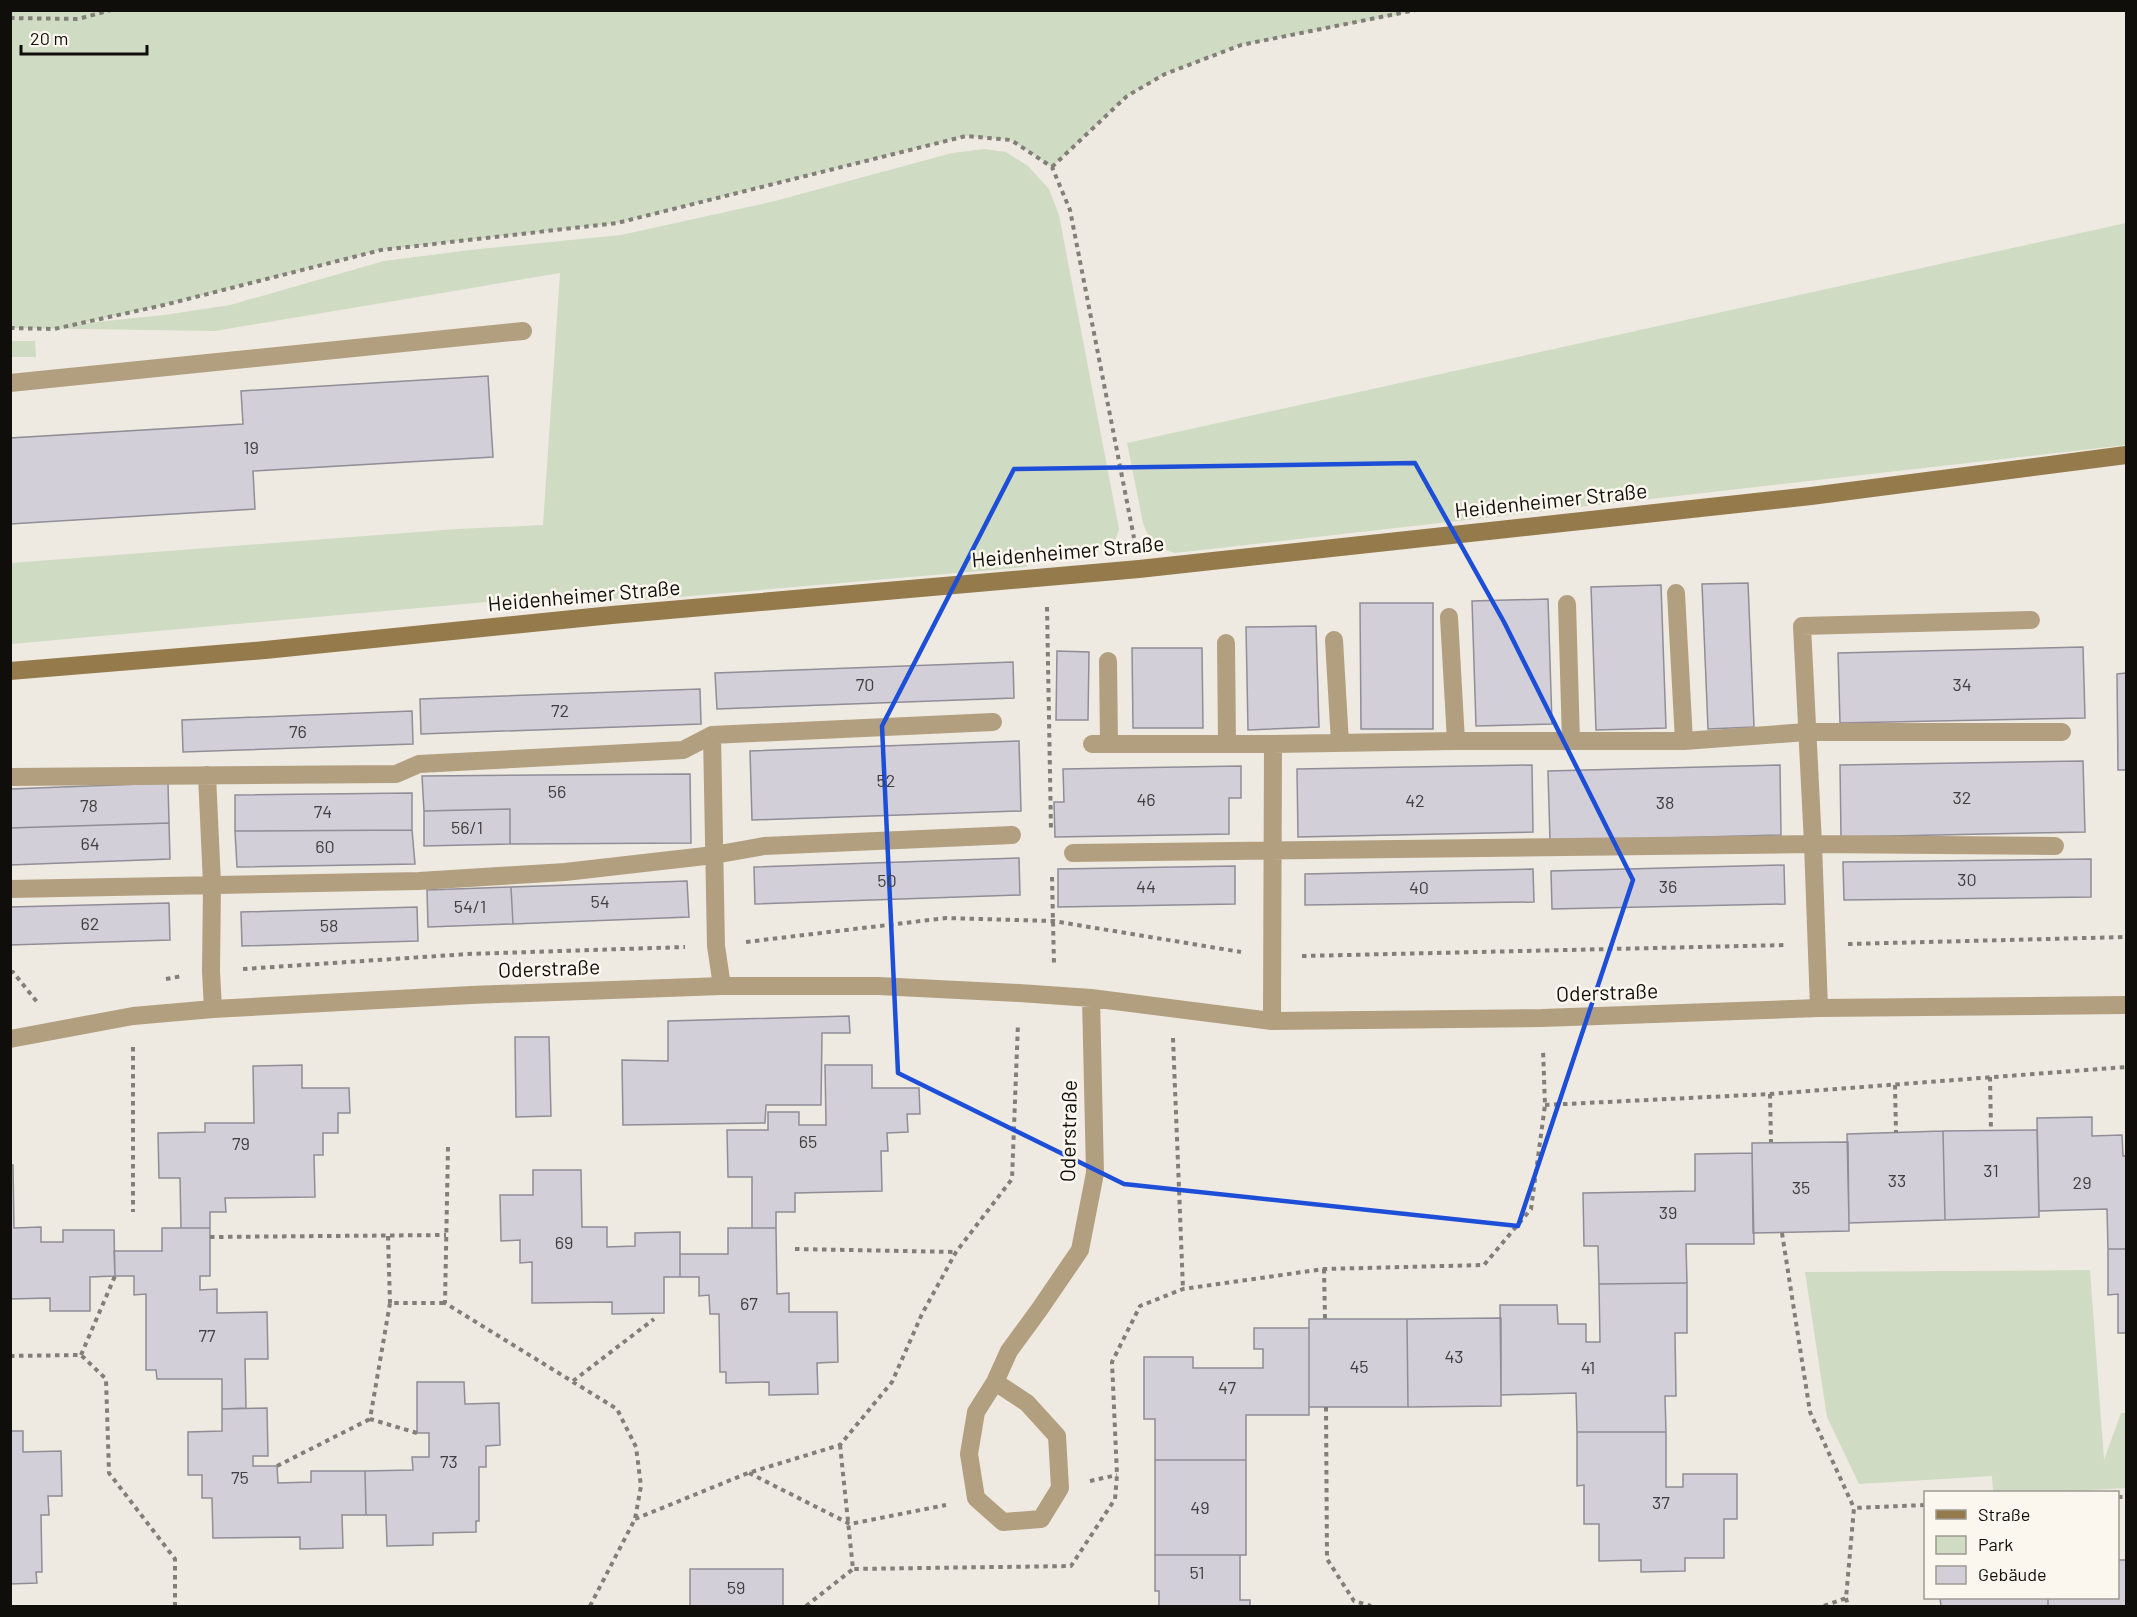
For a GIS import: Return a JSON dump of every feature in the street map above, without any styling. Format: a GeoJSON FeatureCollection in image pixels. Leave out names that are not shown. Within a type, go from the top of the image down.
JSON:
{"type":"FeatureCollection","features":[{"type":"Feature","properties":{"kind":"street"},"geometry":{"type":"LineString","coordinates":[[10,383],[523,332]]}},
{"type":"Feature","properties":{"kind":"street","name":"Heidenheimer Straße"},"geometry":{"type":"LineString","coordinates":[[10,671],[265,650],[612,615],[1139,569],[1811,496],[2127,455]]}},
{"type":"Feature","properties":{"kind":"street"},"geometry":{"type":"LineString","coordinates":[[1676,593],[1684,741]]}},
{"type":"Feature","properties":{"kind":"street"},"geometry":{"type":"LineString","coordinates":[[1567,604],[1571,741]]}},
{"type":"Feature","properties":{"kind":"street"},"geometry":{"type":"LineString","coordinates":[[1449,617],[1455,741]]}},
{"type":"Feature","properties":{"kind":"street"},"geometry":{"type":"LineString","coordinates":[[1819,1008],[1802,626],[2031,620]]}},
{"type":"Feature","properties":{"kind":"street"},"geometry":{"type":"LineString","coordinates":[[1334,640],[1340,743]]}},
{"type":"Feature","properties":{"kind":"street"},"geometry":{"type":"LineString","coordinates":[[1226,643],[1227,744]]}},
{"type":"Feature","properties":{"kind":"street"},"geometry":{"type":"LineString","coordinates":[[1108,661],[1101,743],[1684,741],[1807,732],[2062,732]]}},
{"type":"Feature","properties":{"kind":"street"},"geometry":{"type":"LineString","coordinates":[[10,777],[396,774],[419,764],[683,750],[712,735],[993,722]]}},
{"type":"Feature","properties":{"kind":"street"},"geometry":{"type":"LineString","coordinates":[[712,735],[716,946],[722,986]]}},
{"type":"Feature","properties":{"kind":"street"},"geometry":{"type":"LineString","coordinates":[[1272,1021],[1273,744]]}},
{"type":"Feature","properties":{"kind":"street"},"geometry":{"type":"LineString","coordinates":[[207,775],[212,884],[213,1009]]}},
{"type":"Feature","properties":{"kind":"street"},"geometry":{"type":"LineString","coordinates":[[10,889],[419,881],[565,872],[714,855],[764,846],[1012,835]]}},
{"type":"Feature","properties":{"kind":"street"},"geometry":{"type":"LineString","coordinates":[[1073,853],[1813,844],[2055,846]]}},
{"type":"Feature","properties":{"kind":"street","name":"Oderstraße"},"geometry":{"type":"LineString","coordinates":[[10,1039],[133,1016],[213,1009],[471,995],[722,986],[878,986],[1019,993],[1091,998],[1272,1021],[1542,1018],[1819,1008],[2127,1005]]}},
{"type":"Feature","properties":{"kind":"street","name":"Oderstraße"},"geometry":{"type":"LineString","coordinates":[[976,1498],[969,1454],[976,1412],[995,1382],[1008,1351],[1040,1310],[1080,1250],[1095,1173],[1091,998]]}},
{"type":"Feature","properties":{"kind":"street"},"geometry":{"type":"LineString","coordinates":[[976,1498],[1002,1521],[1041,1519],[1060,1488],[1057,1436],[1027,1402],[995,1382]]}},
{"type":"Feature","properties":{"kind":"path"},"geometry":{"type":"LineString","coordinates":[[10,18],[78,19],[111,10]]}},
{"type":"Feature","properties":{"kind":"path"},"geometry":{"type":"LineString","coordinates":[[1388,17],[1394,10]]}},
{"type":"Feature","properties":{"kind":"path"},"geometry":{"type":"LineString","coordinates":[[1052,167],[1127,96],[1165,74],[1242,45],[1416,10]]}},
{"type":"Feature","properties":{"kind":"path"},"geometry":{"type":"LineString","coordinates":[[10,328],[54,329],[164,305],[381,250],[617,223],[966,136],[1011,140],[1052,167],[1070,210],[1139,569]]}},
{"type":"Feature","properties":{"kind":"path"},"geometry":{"type":"LineString","coordinates":[[1046,577],[1049,697]]}},
{"type":"Feature","properties":{"kind":"path"},"geometry":{"type":"LineString","coordinates":[[164,979],[211,971],[468,954],[716,946],[946,918],[1053,921],[1273,957],[2127,937]]}},
{"type":"Feature","properties":{"kind":"path"},"geometry":{"type":"LineString","coordinates":[[10,972],[13,972],[37,1002],[48,1000]]}},
{"type":"Feature","properties":{"kind":"path"},"geometry":{"type":"LineString","coordinates":[[636,1519],[748,1473],[840,1445],[892,1382],[922,1314],[956,1252],[1012,1179],[1019,993]]}},
{"type":"Feature","properties":{"kind":"path"},"geometry":{"type":"LineString","coordinates":[[1172,1008],[1183,1289]]}},
{"type":"Feature","properties":{"kind":"path"},"geometry":{"type":"LineString","coordinates":[[133,1016],[134,1212]]}},
{"type":"Feature","properties":{"kind":"path"},"geometry":{"type":"LineString","coordinates":[[806,1606],[853,1569],[1071,1566],[1115,1499],[1117,1475],[1112,1362],[1140,1306],[1183,1289],[1324,1269],[1484,1265],[1531,1209],[1545,1105],[1542,1018]]}},
{"type":"Feature","properties":{"kind":"path"},"geometry":{"type":"LineString","coordinates":[[1545,1105],[1770,1094],[2127,1067]]}},
{"type":"Feature","properties":{"kind":"path"},"geometry":{"type":"LineString","coordinates":[[1990,1077],[1991,1130]]}},
{"type":"Feature","properties":{"kind":"path"},"geometry":{"type":"LineString","coordinates":[[1895,1085],[1896,1132]]}},
{"type":"Feature","properties":{"kind":"path"},"geometry":{"type":"LineString","coordinates":[[1770,1094],[1771,1142]]}},
{"type":"Feature","properties":{"kind":"path"},"geometry":{"type":"LineString","coordinates":[[445,1303],[448,1146]]}},
{"type":"Feature","properties":{"kind":"path"},"geometry":{"type":"LineString","coordinates":[[1782,1233],[1810,1412],[1854,1508],[1846,1598],[1848,1606]]}},
{"type":"Feature","properties":{"kind":"path"},"geometry":{"type":"LineString","coordinates":[[210,1238],[446,1235]]}},
{"type":"Feature","properties":{"kind":"path"},"geometry":{"type":"LineString","coordinates":[[370,1419],[390,1303],[388,1236]]}},
{"type":"Feature","properties":{"kind":"path"},"geometry":{"type":"LineString","coordinates":[[795,1249],[956,1252]]}},
{"type":"Feature","properties":{"kind":"path"},"geometry":{"type":"LineString","coordinates":[[1324,1269],[1325,1319]]}},
{"type":"Feature","properties":{"kind":"path"},"geometry":{"type":"LineString","coordinates":[[81,1355],[114,1276]]}},
{"type":"Feature","properties":{"kind":"path"},"geometry":{"type":"LineString","coordinates":[[390,1303],[445,1303],[616,1409],[636,1447],[640,1486],[636,1519],[590,1606]]}},
{"type":"Feature","properties":{"kind":"path"},"geometry":{"type":"LineString","coordinates":[[573,1381],[654,1319]]}},
{"type":"Feature","properties":{"kind":"path"},"geometry":{"type":"LineString","coordinates":[[10,1356],[81,1355],[106,1380],[108,1473],[175,1559],[175,1606]]}},
{"type":"Feature","properties":{"kind":"path"},"geometry":{"type":"LineString","coordinates":[[1326,1407],[1327,1559],[1354,1601],[1371,1606]]}},
{"type":"Feature","properties":{"kind":"path"},"geometry":{"type":"LineString","coordinates":[[277,1466],[370,1419],[417,1433]]}},
{"type":"Feature","properties":{"kind":"path"},"geometry":{"type":"LineString","coordinates":[[840,1445],[853,1569]]}},
{"type":"Feature","properties":{"kind":"path"},"geometry":{"type":"LineString","coordinates":[[748,1473],[850,1524],[976,1498]]}},
{"type":"Feature","properties":{"kind":"path"},"geometry":{"type":"LineString","coordinates":[[1854,1508],[1924,1505]]}},
{"type":"Feature","properties":{"kind":"path"},"geometry":{"type":"LineString","coordinates":[[1824,1606],[1846,1598]]}},
{"type":"Feature","properties":{"kind":"highlighted area"},"geometry":{"type":"Polygon","coordinates":[[[1415,463],[1504,622],[1633,880],[1518,1226],[1124,1184],[898,1073],[882,726],[1014,469],[1415,463]]]}},
{"type":"Feature","properties":{"kind":"green space"},"geometry":{"type":"Polygon","coordinates":[[[11,10],[1416,11],[1241,45],[1165,74],[1127,96],[1052,167],[1011,140],[966,136],[617,223],[381,250],[164,305],[77,324],[230,305],[384,261],[621,235],[775,201],[952,153],[984,149],[1006,152],[1028,166],[1049,189],[1059,215],[1119,529],[1115,541],[1105,546],[1044,550],[1026,567],[644,600],[554,596],[11,644],[11,563],[457,529],[543,525],[560,273],[215,331],[11,328],[11,10]]]}},
{"type":"Feature","properties":{"kind":"green space"},"geometry":{"type":"Polygon","coordinates":[[[2126,223],[2126,445],[1175,553],[1154,543],[1143,523],[1127,443],[2126,223]]]}},
{"type":"Feature","properties":{"kind":"green space"},"geometry":{"type":"Polygon","coordinates":[[[10,341],[35,341],[36,357],[11,357],[10,341]]]}},
{"type":"Feature","properties":{"kind":"green space"},"geometry":{"type":"Polygon","coordinates":[[[2090,1270],[2104,1460],[2121,1413],[2126,1413],[2126,1488],[1993,1491],[1992,1476],[1859,1484],[1827,1417],[1805,1272],[2090,1270]]]}},
{"type":"Feature","properties":{"kind":"building"},"geometry":{"type":"Polygon","coordinates":[[[488,376],[493,457],[253,471],[255,509],[10,524],[10,438],[243,424],[241,391],[488,376]]]}},
{"type":"Feature","properties":{"kind":"building"},"geometry":{"type":"Polygon","coordinates":[[[1748,583],[1754,727],[1708,729],[1702,584],[1748,583]]]}},
{"type":"Feature","properties":{"kind":"building"},"geometry":{"type":"Polygon","coordinates":[[[1661,585],[1666,728],[1596,730],[1591,587],[1661,585]]]}},
{"type":"Feature","properties":{"kind":"building"},"geometry":{"type":"Polygon","coordinates":[[[1548,599],[1552,724],[1476,726],[1472,601],[1548,599]]]}},
{"type":"Feature","properties":{"kind":"building"},"geometry":{"type":"Polygon","coordinates":[[[1360,603],[1433,603],[1433,729],[1361,729],[1360,603]]]}},
{"type":"Feature","properties":{"kind":"building"},"geometry":{"type":"Polygon","coordinates":[[[1316,626],[1319,727],[1248,730],[1246,627],[1316,626]]]}},
{"type":"Feature","properties":{"kind":"building"},"geometry":{"type":"Polygon","coordinates":[[[2083,647],[2085,718],[1840,723],[1838,653],[2083,647]]]}},
{"type":"Feature","properties":{"kind":"building"},"geometry":{"type":"Polygon","coordinates":[[[1132,648],[1202,648],[1203,728],[1133,728],[1132,648]]]}},
{"type":"Feature","properties":{"kind":"building"},"geometry":{"type":"Polygon","coordinates":[[[1057,651],[1089,652],[1088,720],[1056,720],[1057,651]]]}},
{"type":"Feature","properties":{"kind":"building"},"geometry":{"type":"Polygon","coordinates":[[[1013,662],[1014,698],[717,709],[715,673],[1013,662]]]}},
{"type":"Feature","properties":{"kind":"building"},"geometry":{"type":"Polygon","coordinates":[[[2126,673],[2126,770],[2118,770],[2117,674],[2126,673]]]}},
{"type":"Feature","properties":{"kind":"building"},"geometry":{"type":"Polygon","coordinates":[[[700,689],[701,724],[421,734],[420,699],[700,689]]]}},
{"type":"Feature","properties":{"kind":"building"},"geometry":{"type":"Polygon","coordinates":[[[412,711],[413,744],[183,752],[182,720],[412,711]]]}},
{"type":"Feature","properties":{"kind":"building"},"geometry":{"type":"Polygon","coordinates":[[[1019,741],[1021,811],[752,820],[750,751],[1019,741]]]}},
{"type":"Feature","properties":{"kind":"building"},"geometry":{"type":"Polygon","coordinates":[[[2083,761],[2085,832],[1841,837],[1840,765],[2083,761]]]}},
{"type":"Feature","properties":{"kind":"building"},"geometry":{"type":"Polygon","coordinates":[[[1532,765],[1533,832],[1298,837],[1297,769],[1532,765]]]}},
{"type":"Feature","properties":{"kind":"building"},"geometry":{"type":"Polygon","coordinates":[[[1780,765],[1781,835],[1550,841],[1548,771],[1780,765]]]}},
{"type":"Feature","properties":{"kind":"building"},"geometry":{"type":"Polygon","coordinates":[[[1241,766],[1241,798],[1229,798],[1229,834],[1055,837],[1054,802],[1064,802],[1063,769],[1241,766]]]}},
{"type":"Feature","properties":{"kind":"building"},"geometry":{"type":"Polygon","coordinates":[[[690,774],[691,843],[510,844],[510,809],[424,811],[422,776],[690,774]]]}},
{"type":"Feature","properties":{"kind":"building"},"geometry":{"type":"Polygon","coordinates":[[[168,783],[169,823],[10,828],[10,789],[168,783]]]}},
{"type":"Feature","properties":{"kind":"building"},"geometry":{"type":"Polygon","coordinates":[[[412,793],[412,830],[235,831],[235,795],[412,793]]]}},
{"type":"Feature","properties":{"kind":"building"},"geometry":{"type":"Polygon","coordinates":[[[510,809],[510,844],[424,846],[424,811],[510,809]]]}},
{"type":"Feature","properties":{"kind":"building"},"geometry":{"type":"Polygon","coordinates":[[[169,823],[170,859],[10,865],[10,828],[169,823]]]}},
{"type":"Feature","properties":{"kind":"building"},"geometry":{"type":"Polygon","coordinates":[[[412,830],[415,864],[237,867],[235,831],[412,830]]]}},
{"type":"Feature","properties":{"kind":"building"},"geometry":{"type":"Polygon","coordinates":[[[1019,858],[1020,895],[755,904],[754,867],[1019,858]]]}},
{"type":"Feature","properties":{"kind":"building"},"geometry":{"type":"Polygon","coordinates":[[[2091,859],[2091,897],[1844,900],[1843,862],[2091,859]]]}},
{"type":"Feature","properties":{"kind":"building"},"geometry":{"type":"Polygon","coordinates":[[[1784,865],[1785,904],[1552,909],[1551,871],[1784,865]]]}},
{"type":"Feature","properties":{"kind":"building"},"geometry":{"type":"Polygon","coordinates":[[[1235,866],[1235,904],[1058,907],[1058,869],[1235,866]]]}},
{"type":"Feature","properties":{"kind":"building"},"geometry":{"type":"Polygon","coordinates":[[[1533,869],[1534,902],[1305,905],[1305,874],[1533,869]]]}},
{"type":"Feature","properties":{"kind":"building"},"geometry":{"type":"Polygon","coordinates":[[[687,881],[689,917],[513,924],[511,887],[687,881]]]}},
{"type":"Feature","properties":{"kind":"building"},"geometry":{"type":"Polygon","coordinates":[[[511,887],[513,924],[428,927],[427,890],[511,887]]]}},
{"type":"Feature","properties":{"kind":"building"},"geometry":{"type":"Polygon","coordinates":[[[169,903],[170,940],[10,945],[10,907],[169,903]]]}},
{"type":"Feature","properties":{"kind":"building"},"geometry":{"type":"Polygon","coordinates":[[[417,907],[418,941],[242,946],[241,912],[417,907]]]}},
{"type":"Feature","properties":{"kind":"building"},"geometry":{"type":"Polygon","coordinates":[[[849,1016],[850,1033],[822,1033],[821,1105],[766,1105],[765,1123],[623,1125],[622,1060],[668,1061],[668,1021],[849,1016]]]}},
{"type":"Feature","properties":{"kind":"building"},"geometry":{"type":"Polygon","coordinates":[[[515,1037],[549,1037],[551,1116],[516,1117],[515,1037]]]}},
{"type":"Feature","properties":{"kind":"building"},"geometry":{"type":"Polygon","coordinates":[[[302,1065],[302,1088],[349,1088],[350,1113],[338,1113],[338,1133],[323,1133],[323,1155],[314,1155],[315,1197],[225,1198],[226,1212],[210,1212],[210,1228],[181,1228],[180,1178],[159,1178],[158,1133],[205,1132],[205,1123],[254,1123],[253,1066],[302,1065]]]}},
{"type":"Feature","properties":{"kind":"building"},"geometry":{"type":"Polygon","coordinates":[[[825,1065],[872,1065],[872,1088],[919,1088],[920,1114],[907,1114],[908,1132],[887,1133],[888,1151],[881,1151],[882,1191],[795,1193],[795,1212],[776,1212],[776,1228],[752,1228],[752,1177],[728,1177],[727,1130],[768,1130],[768,1112],[799,1112],[799,1125],[826,1125],[825,1065]]]}},
{"type":"Feature","properties":{"kind":"building"},"geometry":{"type":"Polygon","coordinates":[[[2092,1117],[2092,1136],[2122,1135],[2123,1156],[2126,1156],[2126,1249],[2108,1249],[2107,1209],[2039,1211],[2037,1118],[2092,1117]]]}},
{"type":"Feature","properties":{"kind":"building"},"geometry":{"type":"Polygon","coordinates":[[[2037,1130],[2039,1217],[1945,1220],[1943,1131],[2037,1130]]]}},
{"type":"Feature","properties":{"kind":"building"},"geometry":{"type":"Polygon","coordinates":[[[1943,1131],[1945,1220],[1849,1223],[1847,1134],[1943,1131]]]}},
{"type":"Feature","properties":{"kind":"building"},"geometry":{"type":"Polygon","coordinates":[[[1848,1142],[1849,1231],[1753,1233],[1752,1143],[1848,1142]]]}},
{"type":"Feature","properties":{"kind":"building"},"geometry":{"type":"Polygon","coordinates":[[[1752,1153],[1754,1244],[1686,1244],[1687,1283],[1599,1284],[1598,1246],[1584,1246],[1583,1193],[1695,1191],[1695,1154],[1752,1153]]]}},
{"type":"Feature","properties":{"kind":"building"},"geometry":{"type":"Polygon","coordinates":[[[10,1165],[13,1165],[14,1228],[41,1227],[41,1242],[63,1242],[63,1230],[114,1230],[115,1276],[90,1277],[90,1311],[50,1311],[50,1298],[10,1299],[10,1165]]]}},
{"type":"Feature","properties":{"kind":"building"},"geometry":{"type":"Polygon","coordinates":[[[533,1170],[581,1170],[582,1227],[607,1227],[607,1247],[635,1246],[635,1233],[680,1232],[680,1277],[664,1277],[664,1313],[612,1314],[612,1302],[532,1303],[532,1262],[520,1263],[520,1240],[501,1241],[500,1195],[533,1195],[533,1170]]]}},
{"type":"Feature","properties":{"kind":"building"},"geometry":{"type":"Polygon","coordinates":[[[162,1228],[210,1228],[210,1276],[200,1276],[200,1290],[217,1289],[217,1313],[267,1312],[268,1359],[245,1359],[246,1408],[222,1409],[222,1379],[157,1379],[156,1370],[146,1370],[146,1294],[134,1295],[134,1276],[115,1276],[114,1251],[162,1251],[162,1228]]]}},
{"type":"Feature","properties":{"kind":"building"},"geometry":{"type":"Polygon","coordinates":[[[728,1228],[776,1228],[777,1294],[789,1293],[789,1312],[837,1312],[838,1362],[817,1363],[818,1394],[769,1395],[769,1382],[726,1383],[726,1372],[720,1372],[719,1314],[710,1314],[709,1295],[699,1296],[699,1277],[680,1277],[680,1254],[728,1254],[728,1228]]]}},
{"type":"Feature","properties":{"kind":"building"},"geometry":{"type":"Polygon","coordinates":[[[2108,1249],[2126,1249],[2126,1333],[2118,1333],[2118,1294],[2108,1295],[2108,1249]]]}},
{"type":"Feature","properties":{"kind":"building"},"geometry":{"type":"Polygon","coordinates":[[[1687,1283],[1687,1333],[1675,1333],[1676,1396],[1665,1396],[1666,1432],[1577,1432],[1576,1393],[1501,1395],[1500,1305],[1557,1305],[1558,1324],[1586,1324],[1586,1342],[1600,1342],[1599,1284],[1687,1283]]]}},
{"type":"Feature","properties":{"kind":"building"},"geometry":{"type":"Polygon","coordinates":[[[1501,1318],[1501,1406],[1408,1407],[1407,1319],[1501,1318]]]}},
{"type":"Feature","properties":{"kind":"building"},"geometry":{"type":"Polygon","coordinates":[[[1309,1319],[1407,1319],[1408,1407],[1309,1407],[1309,1319]]]}},
{"type":"Feature","properties":{"kind":"building"},"geometry":{"type":"Polygon","coordinates":[[[1254,1328],[1309,1328],[1309,1415],[1246,1415],[1246,1460],[1155,1460],[1155,1419],[1144,1419],[1144,1357],[1193,1357],[1193,1368],[1263,1368],[1263,1349],[1254,1349],[1254,1328]]]}},
{"type":"Feature","properties":{"kind":"building"},"geometry":{"type":"Polygon","coordinates":[[[417,1382],[464,1382],[465,1404],[499,1403],[500,1445],[486,1446],[486,1467],[479,1467],[479,1521],[476,1521],[476,1532],[433,1533],[433,1545],[387,1546],[386,1515],[366,1515],[365,1471],[413,1470],[412,1457],[429,1457],[429,1433],[417,1433],[417,1382]]]}},
{"type":"Feature","properties":{"kind":"building"},"geometry":{"type":"Polygon","coordinates":[[[267,1408],[268,1456],[253,1456],[253,1466],[277,1466],[278,1483],[311,1482],[311,1471],[365,1471],[366,1515],[342,1515],[343,1548],[300,1549],[300,1537],[213,1538],[212,1498],[202,1498],[202,1475],[188,1475],[188,1432],[222,1431],[222,1409],[267,1408]]]}},
{"type":"Feature","properties":{"kind":"building"},"geometry":{"type":"Polygon","coordinates":[[[10,1431],[23,1431],[23,1452],[61,1451],[62,1496],[48,1496],[49,1515],[41,1515],[42,1572],[36,1572],[37,1583],[10,1584],[10,1431]]]}},
{"type":"Feature","properties":{"kind":"building"},"geometry":{"type":"Polygon","coordinates":[[[1577,1432],[1666,1432],[1666,1487],[1683,1487],[1683,1474],[1737,1474],[1737,1519],[1724,1519],[1724,1558],[1685,1558],[1685,1571],[1641,1572],[1641,1560],[1599,1561],[1599,1524],[1584,1524],[1584,1485],[1577,1486],[1577,1432]]]}},
{"type":"Feature","properties":{"kind":"building"},"geometry":{"type":"Polygon","coordinates":[[[1155,1460],[1246,1460],[1246,1555],[1155,1555],[1155,1460]]]}},
{"type":"Feature","properties":{"kind":"building"},"geometry":{"type":"Polygon","coordinates":[[[1155,1555],[1240,1555],[1240,1600],[1250,1600],[1250,1606],[1159,1606],[1159,1591],[1155,1591],[1155,1555]]]}},
{"type":"Feature","properties":{"kind":"building"},"geometry":{"type":"Polygon","coordinates":[[[2119,1560],[2126,1560],[2126,1606],[2048,1606],[2048,1599],[2119,1599],[2119,1560]]]}},
{"type":"Feature","properties":{"kind":"building"},"geometry":{"type":"Polygon","coordinates":[[[690,1569],[783,1569],[783,1606],[690,1606],[690,1569]]]}},
{"type":"Feature","properties":{"kind":"building"},"geometry":{"type":"Polygon","coordinates":[[[1940,1599],[2048,1599],[2048,1606],[1941,1606],[1940,1599]]]}}]}
